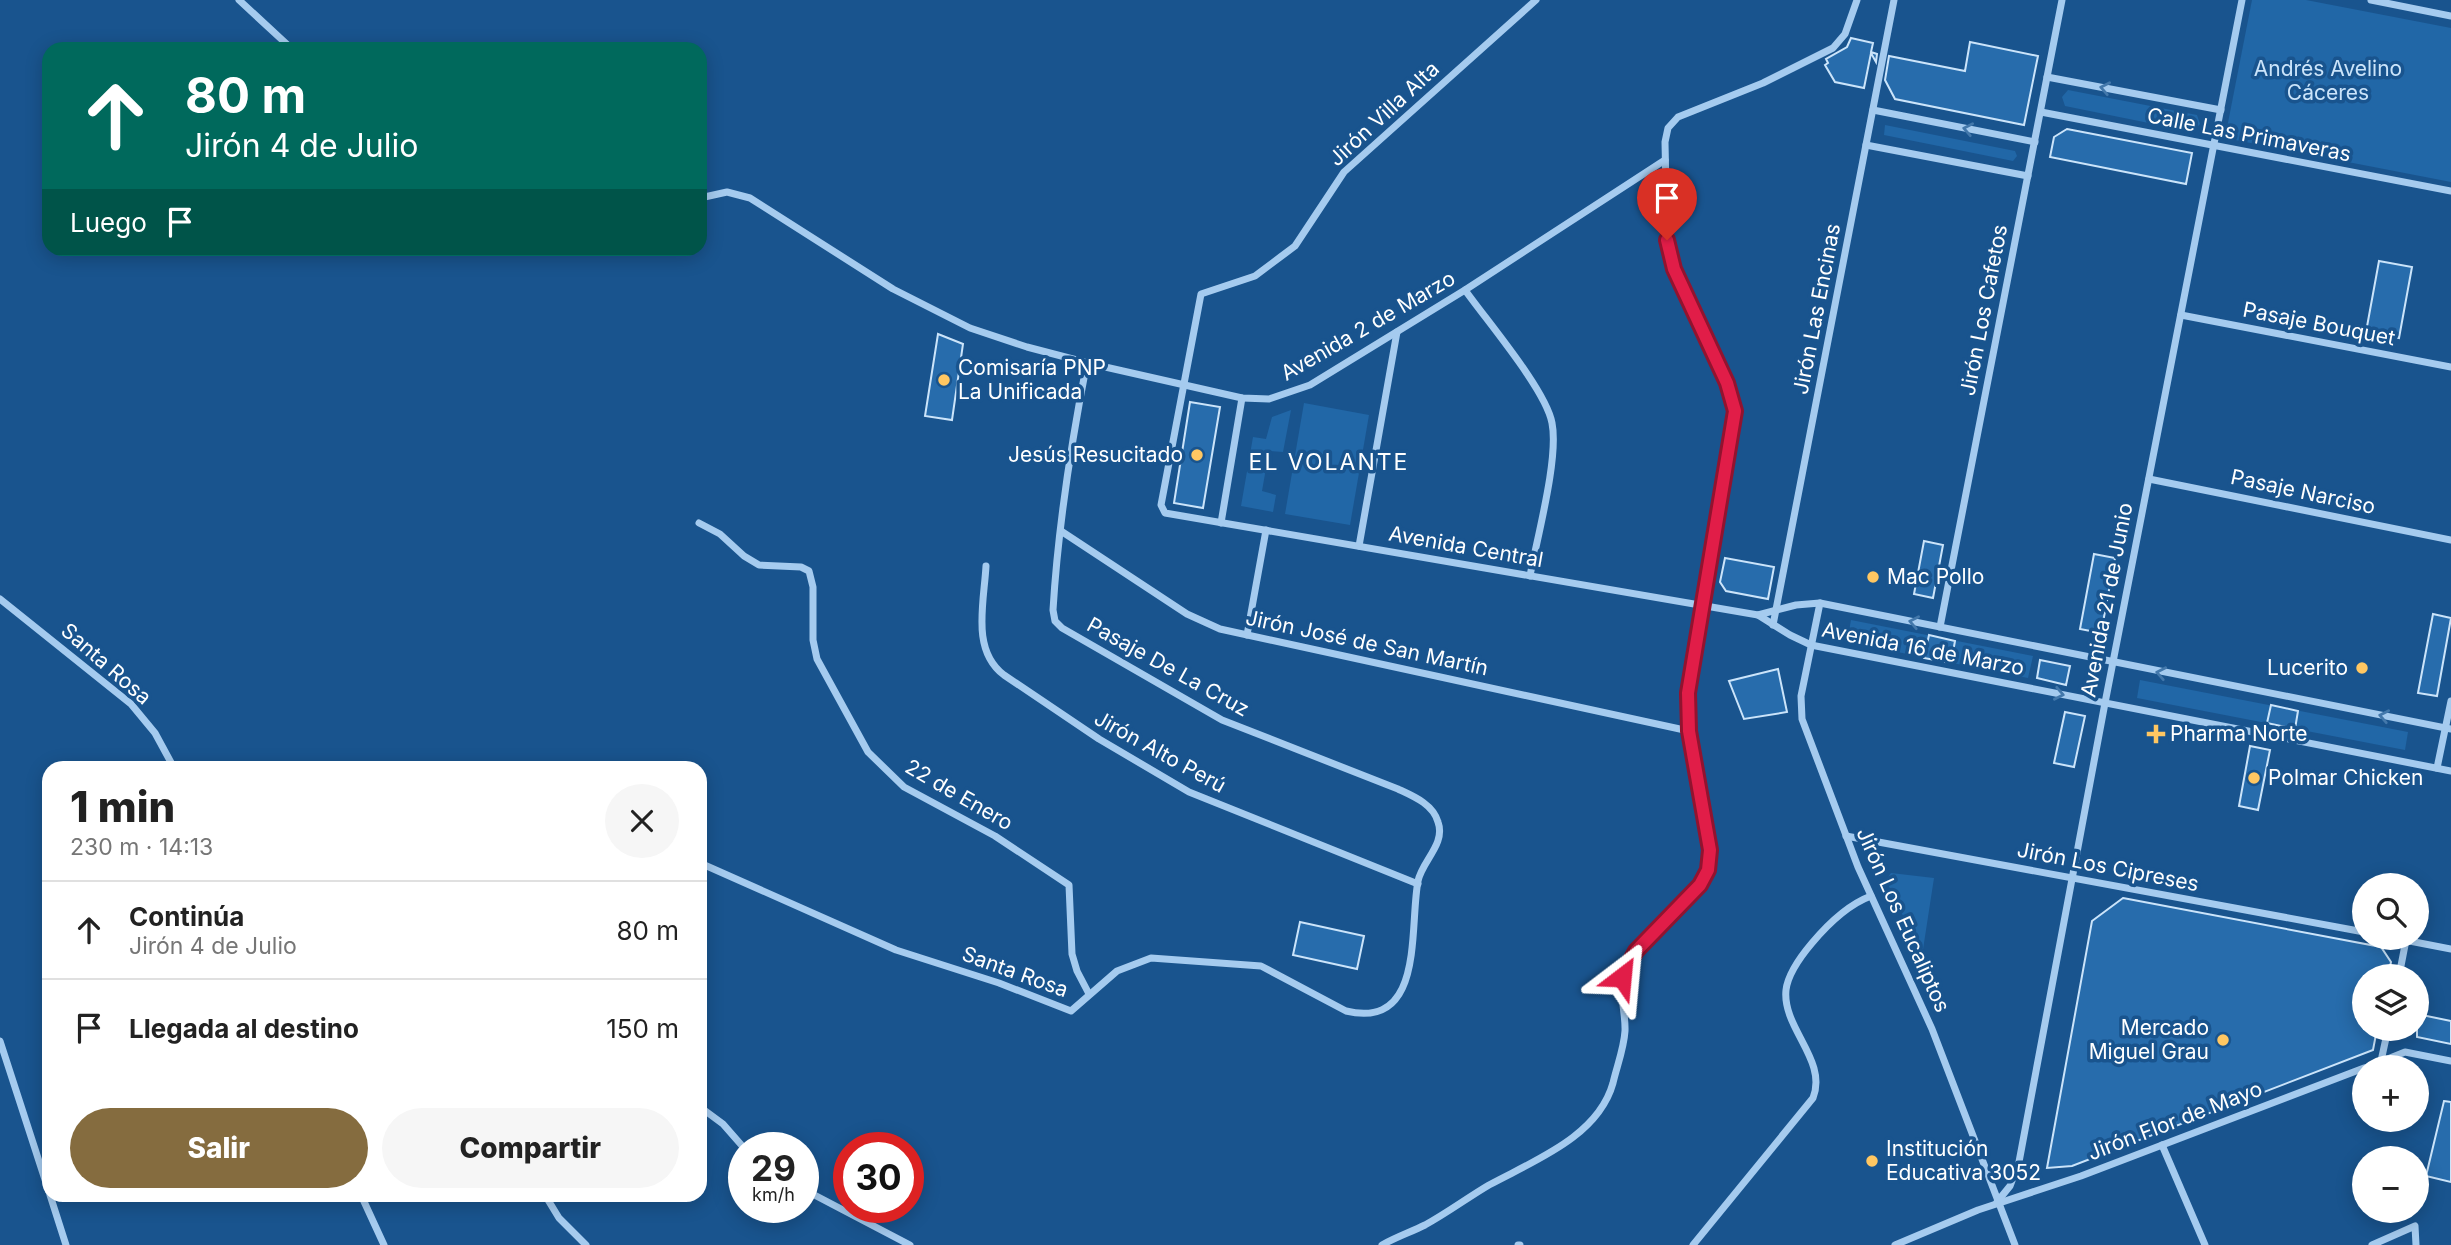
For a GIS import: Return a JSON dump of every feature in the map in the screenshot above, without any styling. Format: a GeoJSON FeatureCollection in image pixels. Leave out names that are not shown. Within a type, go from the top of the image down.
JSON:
{"type":"FeatureCollection","features":[{"type":"Feature","properties":{"kind":"street"},"geometry":{"type":"LineString","coordinates":[[239,0],[284,42]]}},
{"type":"Feature","properties":{"kind":"street","name":"Jirón Villa Alta"},"geometry":{"type":"LineString","coordinates":[[1182,384],[1201,294],[1261,272],[1295,246],[1344,172],[1536,0]]}},
{"type":"Feature","properties":{"kind":"street"},"geometry":{"type":"LineString","coordinates":[[1382,1245],[1423,1226],[1539,1158],[1582,1129],[1601,1108],[1611,1088],[1624,1039],[1621,989],[1624,969],[1648,936],[1700,885],[1708,870],[1710,850],[1689,731],[1688,693],[1735,411],[1727,383],[1674,269],[1668,250],[1666,134],[1678,117],[1763,83],[1833,48],[1845,34],[1857,0]]}},
{"type":"Feature","properties":{"kind":"street","name":"Jirón Las Encinas"},"geometry":{"type":"LineString","coordinates":[[1773,625],[1894,0]]}},
{"type":"Feature","properties":{"kind":"street","name":"Jirón Los Cafetos"},"geometry":{"type":"LineString","coordinates":[[1940,628],[2062,0]]}},
{"type":"Feature","properties":{"kind":"street","name":"Avenida 21 de Junio"},"geometry":{"type":"LineString","coordinates":[[1997,1202],[2010,1186],[2019,1162],[2242,0]]}},
{"type":"Feature","properties":{"kind":"street"},"geometry":{"type":"LineString","coordinates":[[2371,0],[2451,16]]}},
{"type":"Feature","properties":{"kind":"street","name":"Calle Las Primaveras"},"geometry":{"type":"LineString","coordinates":[[2047,77],[2221,110]]}},
{"type":"Feature","properties":{"kind":"street"},"geometry":{"type":"LineString","coordinates":[[1873,110],[2035,142]]}},
{"type":"Feature","properties":{"kind":"street","name":"Calle Las Primaveras"},"geometry":{"type":"LineString","coordinates":[[2040,112],[2451,191]]}},
{"type":"Feature","properties":{"kind":"street"},"geometry":{"type":"LineString","coordinates":[[1866,145],[2028,176]]}},
{"type":"Feature","properties":{"kind":"street","name":"Avenida 2 de Marzo"},"geometry":{"type":"LineString","coordinates":[[707,196],[727,192],[750,198],[870,275],[934,312],[970,328],[1027,347],[1087,362],[1242,398],[1269,399],[1297,391],[1397,332],[1665,160]]}},
{"type":"Feature","properties":{"kind":"street"},"geometry":{"type":"LineString","coordinates":[[1465,290],[1539,393],[1552,424],[1553,448],[1530,576]]}},
{"type":"Feature","properties":{"kind":"street","name":"Pasaje Bouquet"},"geometry":{"type":"LineString","coordinates":[[2181,315],[2451,367]]}},
{"type":"Feature","properties":{"kind":"street"},"geometry":{"type":"LineString","coordinates":[[1359,547],[1397,332]]}},
{"type":"Feature","properties":{"kind":"street","name":"Pasaje De La Cruz"},"geometry":{"type":"LineString","coordinates":[[1087,362],[1072,442],[1061,531],[1053,610],[1058,625],[1222,720],[1420,801],[1432,810],[1440,828],[1438,841],[1418,884]]}},
{"type":"Feature","properties":{"kind":"street","name":"Avenida Central"},"geometry":{"type":"LineString","coordinates":[[1182,384],[1161,505],[1163,511],[1168,514],[1758,615]]}},
{"type":"Feature","properties":{"kind":"street"},"geometry":{"type":"LineString","coordinates":[[1221,523],[1242,398]]}},
{"type":"Feature","properties":{"kind":"street","name":"Pasaje Narciso"},"geometry":{"type":"LineString","coordinates":[[2149,479],[2451,540]]}},
{"type":"Feature","properties":{"kind":"street","name":"22 de Enero"},"geometry":{"type":"LineString","coordinates":[[699,523],[720,534],[744,556],[759,565],[801,567],[809,571],[813,587],[813,640],[817,659],[856,734],[877,763],[915,794],[995,836],[1069,885],[1072,954],[1089,995]]}},
{"type":"Feature","properties":{"kind":"street"},"geometry":{"type":"LineString","coordinates":[[1247,635],[1266,530]]}},
{"type":"Feature","properties":{"kind":"street","name":"Jirón José de San Martín"},"geometry":{"type":"LineString","coordinates":[[1061,531],[1198,620],[1247,635],[1689,731]]}},
{"type":"Feature","properties":{"kind":"street","name":"Jirón Alto Perú"},"geometry":{"type":"LineString","coordinates":[[986,566],[983,644],[991,663],[1004,675],[1099,739],[1189,792],[1418,884]]}},
{"type":"Feature","properties":{"kind":"street","name":"Santa Rosa"},"geometry":{"type":"LineString","coordinates":[[0,599],[131,704],[155,733],[170,761]]}},
{"type":"Feature","properties":{"kind":"street","name":"Avenida 16 de Marzo"},"geometry":{"type":"LineString","coordinates":[[1758,615],[1796,605],[1819,603],[2448,729]]}},
{"type":"Feature","properties":{"kind":"street","name":"Jirón Los Eucaliptos"},"geometry":{"type":"LineString","coordinates":[[1819,603],[1800,707],[1846,836],[1932,1030],[2015,1245]]}},
{"type":"Feature","properties":{"kind":"street","name":"Avenida 16 de Marzo"},"geometry":{"type":"LineString","coordinates":[[1758,615],[1811,645],[2451,771]]}},
{"type":"Feature","properties":{"kind":"street"},"geometry":{"type":"LineString","coordinates":[[2437,768],[2448,729],[2451,701]]}},
{"type":"Feature","properties":{"kind":"street","name":"Jirón Los Cipreses"},"geometry":{"type":"LineString","coordinates":[[1846,836],[2352,930]]}},
{"type":"Feature","properties":{"kind":"street","name":"Santa Rosa"},"geometry":{"type":"LineString","coordinates":[[707,866],[896,950],[1071,1011],[1117,971],[1143,960],[1254,964],[1269,969],[1346,1011],[1364,1015],[1381,1012],[1396,999],[1408,976],[1418,884]]}},
{"type":"Feature","properties":{"kind":"street"},"geometry":{"type":"LineString","coordinates":[[1693,1245],[1813,1098],[1815,1072],[1788,1010],[1786,988],[1796,966],[1818,935],[1849,907],[1871,896]]}},
{"type":"Feature","properties":{"kind":"street"},"geometry":{"type":"LineString","coordinates":[[2429,945],[2451,949]]}},
{"type":"Feature","properties":{"kind":"street"},"geometry":{"type":"LineString","coordinates":[[0,1041],[42,1169]]}},
{"type":"Feature","properties":{"kind":"street","name":"Jirón Flor de Mayo"},"geometry":{"type":"LineString","coordinates":[[2397,1055],[2405,1052],[2420,1055]]}},
{"type":"Feature","properties":{"kind":"street","name":"Jirón Flor de Mayo"},"geometry":{"type":"LineString","coordinates":[[2429,1057],[2451,1061]]}},
{"type":"Feature","properties":{"kind":"street","name":"Jirón Flor de Mayo"},"geometry":{"type":"LineString","coordinates":[[1895,1245],[1997,1202],[2081,1176],[2352,1073]]}},
{"type":"Feature","properties":{"kind":"street"},"geometry":{"type":"LineString","coordinates":[[707,1112],[730,1132]]}},
{"type":"Feature","properties":{"kind":"street"},"geometry":{"type":"LineString","coordinates":[[2162,1146],[2205,1245]]}},
{"type":"Feature","properties":{"kind":"street"},"geometry":{"type":"LineString","coordinates":[[819,1197],[910,1245]]}},
{"type":"Feature","properties":{"kind":"street"},"geometry":{"type":"LineString","coordinates":[[53,1202],[66,1245]]}},
{"type":"Feature","properties":{"kind":"street"},"geometry":{"type":"LineString","coordinates":[[364,1202],[384,1245]]}},
{"type":"Feature","properties":{"kind":"street"},"geometry":{"type":"LineString","coordinates":[[549,1202],[559,1218],[586,1245]]}},
{"type":"Feature","properties":{"kind":"street"},"geometry":{"type":"LineString","coordinates":[[2372,1245],[2415,1226],[2416,1245]]}},
{"type":"Feature","properties":{"kind":"green space","name":"Andrés Avelino Cáceres"},"geometry":{"type":"Polygon","coordinates":[[[2252,0],[2306,0],[2451,28],[2451,182],[2225,138],[2252,0]]]}},
{"type":"Feature","properties":{"kind":"green space"},"geometry":{"type":"Polygon","coordinates":[[[2068,90],[2197,115],[2200,124],[2193,132],[2065,106],[2062,97],[2068,90]]]}},
{"type":"Feature","properties":{"kind":"green space"},"geometry":{"type":"Polygon","coordinates":[[[1885,125],[2015,151],[2017,156],[2013,161],[1884,135],[1885,125]]]}},
{"type":"Feature","properties":{"kind":"green space","name":"EL VOLANTE"},"geometry":{"type":"Polygon","coordinates":[[[1304,403],[1369,415],[1350,525],[1285,514],[1304,403]]]}},
{"type":"Feature","properties":{"kind":"green space"},"geometry":{"type":"Polygon","coordinates":[[[1291,410],[1283,452],[1269,451],[1262,491],[1276,495],[1273,512],[1241,506],[1253,437],[1266,439],[1272,417],[1291,410]]]}},
{"type":"Feature","properties":{"kind":"green space"},"geometry":{"type":"Polygon","coordinates":[[[1851,620],[2033,656],[2028,678],[1847,642],[1851,620]]]}},
{"type":"Feature","properties":{"kind":"green space"},"geometry":{"type":"Polygon","coordinates":[[[2140,680],[2408,732],[2405,750],[2137,698],[2140,680]]]}},
{"type":"Feature","properties":{"kind":"green space"},"geometry":{"type":"Polygon","coordinates":[[[1891,873],[1934,878],[1922,956],[1886,880],[1891,873]]]}},
{"type":"Feature","properties":{"kind":"building"},"geometry":{"type":"Polygon","coordinates":[[[1851,38],[1873,43],[1871,52],[1877,54],[1876,62],[1871,53],[1864,88],[1835,82],[1825,65],[1828,63],[1826,59],[1847,47],[1851,38]]]}},
{"type":"Feature","properties":{"kind":"building"},"geometry":{"type":"Polygon","coordinates":[[[1970,42],[2038,56],[2024,125],[1895,99],[1885,80],[1889,56],[1965,71],[1970,42]]]}},
{"type":"Feature","properties":{"kind":"building"},"geometry":{"type":"Polygon","coordinates":[[[2067,129],[2192,153],[2186,184],[2050,157],[2054,137],[2067,129]]]}},
{"type":"Feature","properties":{"kind":"building"},"geometry":{"type":"Polygon","coordinates":[[[2379,261],[2412,267],[2399,338],[2366,332],[2379,261]]]}},
{"type":"Feature","properties":{"kind":"building","name":"Comisaría PNP La Unificada"},"geometry":{"type":"Polygon","coordinates":[[[938,334],[963,344],[952,420],[925,416],[938,334]]]}},
{"type":"Feature","properties":{"kind":"building","name":"Jesús Resucitado"},"geometry":{"type":"Polygon","coordinates":[[[1190,402],[1220,407],[1203,508],[1174,503],[1190,402]]]}},
{"type":"Feature","properties":{"kind":"building"},"geometry":{"type":"Polygon","coordinates":[[[1924,541],[1943,545],[1933,598],[1914,594],[1924,541]]]}},
{"type":"Feature","properties":{"kind":"building"},"geometry":{"type":"Polygon","coordinates":[[[2094,554],[2115,558],[2101,633],[2080,629],[2094,554]]]}},
{"type":"Feature","properties":{"kind":"building"},"geometry":{"type":"Polygon","coordinates":[[[1725,558],[1774,567],[1768,599],[1726,591],[1720,582],[1725,558]]]}},
{"type":"Feature","properties":{"kind":"building"},"geometry":{"type":"Polygon","coordinates":[[[2433,614],[2451,618],[2437,696],[2418,693],[2433,614]]]}},
{"type":"Feature","properties":{"kind":"building"},"geometry":{"type":"Polygon","coordinates":[[[1929,635],[1955,641],[1951,663],[1924,658],[1929,635]]]}},
{"type":"Feature","properties":{"kind":"building"},"geometry":{"type":"Polygon","coordinates":[[[2040,660],[2070,666],[2066,685],[2037,678],[2040,660]]]}},
{"type":"Feature","properties":{"kind":"building"},"geometry":{"type":"Polygon","coordinates":[[[1778,669],[1787,712],[1744,719],[1729,681],[1778,669]]]}},
{"type":"Feature","properties":{"kind":"building"},"geometry":{"type":"Polygon","coordinates":[[[2271,705],[2298,711],[2295,729],[2267,723],[2271,705]]]}},
{"type":"Feature","properties":{"kind":"building"},"geometry":{"type":"Polygon","coordinates":[[[2065,712],[2085,716],[2074,767],[2054,763],[2065,712]]]}},
{"type":"Feature","properties":{"kind":"building","name":"Polmar Chicken"},"geometry":{"type":"Polygon","coordinates":[[[2250,746],[2270,750],[2258,810],[2239,806],[2250,746]]]}},
{"type":"Feature","properties":{"kind":"building","name":"Mercado Miguel Grau"},"geometry":{"type":"Polygon","coordinates":[[[2123,898],[2352,941],[2352,950],[2383,950],[2391,964],[2352,964],[2352,1041],[2375,1041],[2373,1050],[2352,1055],[2352,1058],[2072,1166],[2047,1168],[2092,921],[2123,898]]]}},
{"type":"Feature","properties":{"kind":"building"},"geometry":{"type":"Polygon","coordinates":[[[1300,922],[1364,936],[1357,969],[1293,955],[1300,922]]]}},
{"type":"Feature","properties":{"kind":"building"},"geometry":{"type":"Polygon","coordinates":[[[2429,1016],[2451,1021],[2451,1044],[2429,1039],[2429,1016]]]}},
{"type":"Feature","properties":{"kind":"building"},"geometry":{"type":"Polygon","coordinates":[[[2444,1101],[2451,1102],[2451,1182],[2429,1177],[2429,1164],[2444,1101]]]}},
{"type":"Feature","properties":{"kind":"place","name":"Comisaría PNP La Unificada"},"geometry":{"type":"Point","coordinates":[944,380]}},
{"type":"Feature","properties":{"kind":"place","name":"Jesús Resucitado"},"geometry":{"type":"Point","coordinates":[1197,455]}},
{"type":"Feature","properties":{"kind":"place","name":"Mac Pollo"},"geometry":{"type":"Point","coordinates":[1873,577]}},
{"type":"Feature","properties":{"kind":"place","name":"Lucerito"},"geometry":{"type":"Point","coordinates":[2362,668]}},
{"type":"Feature","properties":{"kind":"place","name":"Pharma Norte"},"geometry":{"type":"Point","coordinates":[2156,734]}},
{"type":"Feature","properties":{"kind":"place","name":"Polmar Chicken"},"geometry":{"type":"Point","coordinates":[2254,778]}},
{"type":"Feature","properties":{"kind":"place","name":"Mercado Miguel Grau"},"geometry":{"type":"Point","coordinates":[2223,1040]}},
{"type":"Feature","properties":{"kind":"place","name":"Institución Educativa 3052"},"geometry":{"type":"Point","coordinates":[1872,1161]}},
{"type":"Feature","properties":{"kind":"district","name":"EL VOLANTE"},"geometry":{"type":"Point","coordinates":[1329,462]}},
{"type":"Feature","properties":{"kind":"route"},"geometry":{"type":"LineString","coordinates":[[1622,977],[1624,969],[1648,936],[1700,885],[1710,859],[1687,719],[1688,693],[1692,655],[1735,411],[1727,383],[1674,269],[1667,240]]}}]}
